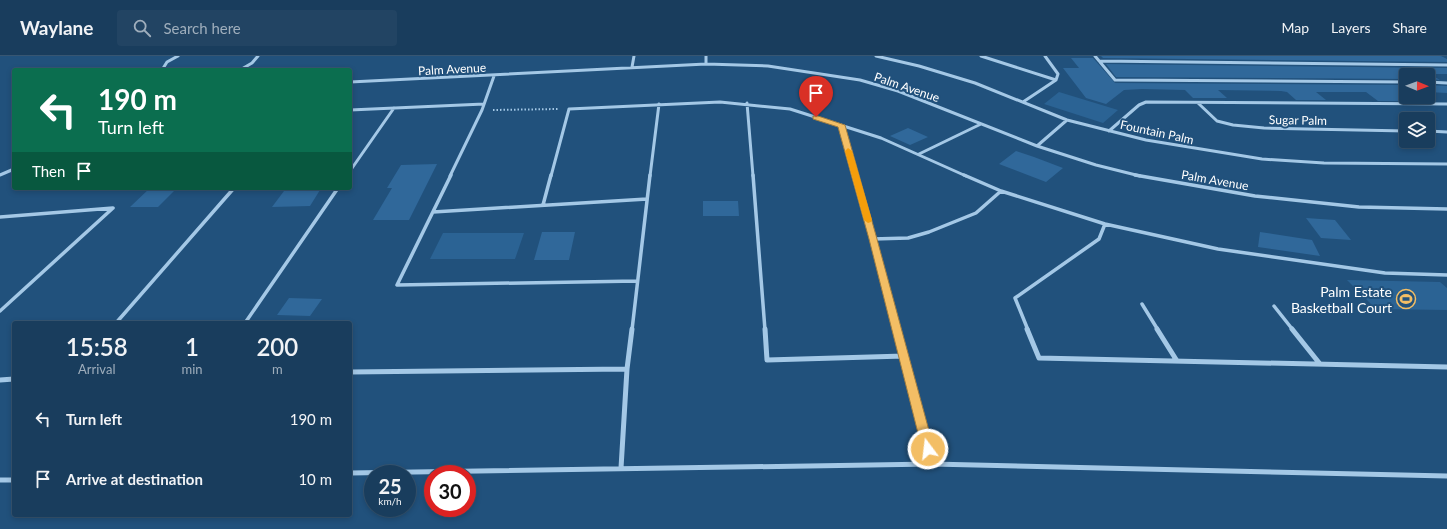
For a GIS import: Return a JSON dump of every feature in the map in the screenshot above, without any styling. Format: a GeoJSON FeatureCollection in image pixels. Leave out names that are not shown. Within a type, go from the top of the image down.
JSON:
{"type":"FeatureCollection","features":[{"type":"Feature","properties":{"kind":"street"},"geometry":{"type":"LineString","coordinates":[[171,60],[174,56]]}},
{"type":"Feature","properties":{"kind":"street"},"geometry":{"type":"LineString","coordinates":[[163,68],[171,60],[178,56]]}},
{"type":"Feature","properties":{"kind":"street"},"geometry":{"type":"LineString","coordinates":[[243,68],[252,63],[258,56]]}},
{"type":"Feature","properties":{"kind":"street"},"geometry":{"type":"LineString","coordinates":[[632,67],[634,56]]}},
{"type":"Feature","properties":{"kind":"street"},"geometry":{"type":"LineString","coordinates":[[706,56],[706,64]]}},
{"type":"Feature","properties":{"kind":"street","name":"Fountain Palm"},"geometry":{"type":"LineString","coordinates":[[876,56],[942,72],[975,83],[1067,120],[1146,140],[1262,159],[1324,163],[1447,164]]}},
{"type":"Feature","properties":{"kind":"street"},"geometry":{"type":"LineString","coordinates":[[981,56],[1056,80]]}},
{"type":"Feature","properties":{"kind":"street"},"geometry":{"type":"LineString","coordinates":[[1023,102],[1056,80],[1058,74],[1045,56]]}},
{"type":"Feature","properties":{"kind":"street"},"geometry":{"type":"LineString","coordinates":[[1095,56],[1115,80],[1399,82]]}},
{"type":"Feature","properties":{"kind":"street"},"geometry":{"type":"LineString","coordinates":[[1099,61],[1447,65]]}},
{"type":"Feature","properties":{"kind":"street","name":"Palm Avenue"},"geometry":{"type":"LineString","coordinates":[[352,82],[494,76],[706,64],[768,66],[860,80],[898,91],[1037,146],[1096,165],[1137,175],[1255,196],[1359,207],[1447,209]]}},
{"type":"Feature","properties":{"kind":"street"},"geometry":{"type":"LineString","coordinates":[[494,76],[482,110],[397,285],[638,282]]}},
{"type":"Feature","properties":{"kind":"street"},"geometry":{"type":"LineString","coordinates":[[1435,82],[1447,82]]}},
{"type":"Feature","properties":{"kind":"street"},"geometry":{"type":"LineString","coordinates":[[544,206],[569,109],[659,104],[720,102],[747,103],[790,109],[881,138],[1001,192],[1105,224],[1218,249],[1307,263],[1385,273],[1447,275]]}},
{"type":"Feature","properties":{"kind":"street"},"geometry":{"type":"LineString","coordinates":[[1109,131],[1139,105],[1146,102],[1447,104]]}},
{"type":"Feature","properties":{"kind":"street","name":"Sugar Palm"},"geometry":{"type":"LineString","coordinates":[[1198,102],[1217,121],[1233,124],[1264,128],[1399,131]]}},
{"type":"Feature","properties":{"kind":"street"},"geometry":{"type":"LineString","coordinates":[[747,103],[767,360],[904,356]]}},
{"type":"Feature","properties":{"kind":"street"},"geometry":{"type":"LineString","coordinates":[[352,110],[484,104]]}},
{"type":"Feature","properties":{"kind":"street"},"geometry":{"type":"LineString","coordinates":[[621,468],[627,369],[659,104]]}},
{"type":"Feature","properties":{"kind":"street"},"geometry":{"type":"LineString","coordinates":[[352,168],[394,108]]}},
{"type":"Feature","properties":{"kind":"street"},"geometry":{"type":"LineString","coordinates":[[1037,146],[1067,120]]}},
{"type":"Feature","properties":{"kind":"street"},"geometry":{"type":"LineString","coordinates":[[919,154],[980,124]]}},
{"type":"Feature","properties":{"kind":"street"},"geometry":{"type":"LineString","coordinates":[[841,125],[873,239],[932,464]]}},
{"type":"Feature","properties":{"kind":"street"},"geometry":{"type":"LineString","coordinates":[[1435,131],[1447,132]]}},
{"type":"Feature","properties":{"kind":"street"},"geometry":{"type":"LineString","coordinates":[[0,175],[12,171]]}},
{"type":"Feature","properties":{"kind":"street"},"geometry":{"type":"LineString","coordinates":[[118,321],[232,190]]}},
{"type":"Feature","properties":{"kind":"street"},"geometry":{"type":"LineString","coordinates":[[246,321],[337,190]]}},
{"type":"Feature","properties":{"kind":"street"},"geometry":{"type":"LineString","coordinates":[[873,239],[908,238],[929,232],[976,213],[1001,192]]}},
{"type":"Feature","properties":{"kind":"street"},"geometry":{"type":"LineString","coordinates":[[433,212],[647,199]]}},
{"type":"Feature","properties":{"kind":"street"},"geometry":{"type":"LineString","coordinates":[[0,217],[113,208],[0,312]]}},
{"type":"Feature","properties":{"kind":"street"},"geometry":{"type":"LineString","coordinates":[[1105,224],[1099,239],[1015,298],[1039,358],[1447,367]]}},
{"type":"Feature","properties":{"kind":"street"},"geometry":{"type":"LineString","coordinates":[[1142,304],[1177,361]]}},
{"type":"Feature","properties":{"kind":"street"},"geometry":{"type":"LineString","coordinates":[[1274,306],[1320,364]]}},
{"type":"Feature","properties":{"kind":"street"},"geometry":{"type":"LineString","coordinates":[[352,372],[627,369]]}},
{"type":"Feature","properties":{"kind":"street"},"geometry":{"type":"LineString","coordinates":[[0,380],[12,379]]}},
{"type":"Feature","properties":{"kind":"street"},"geometry":{"type":"LineString","coordinates":[[352,473],[932,464],[1447,476]]}},
{"type":"Feature","properties":{"kind":"street"},"geometry":{"type":"LineString","coordinates":[[0,480],[12,480]]}},
{"type":"Feature","properties":{"kind":"path"},"geometry":{"type":"LineString","coordinates":[[482,110],[569,109]]}},
{"type":"Feature","properties":{"kind":"shaded area"},"geometry":{"type":"Polygon","coordinates":[[[1059,92],[1118,110],[1103,123],[1044,104],[1059,92]]]}},
{"type":"Feature","properties":{"kind":"shaded area"},"geometry":{"type":"Polygon","coordinates":[[[443,233],[524,233],[515,259],[430,259],[443,233]]]}},
{"type":"Feature","properties":{"kind":"shaded area","name":"Palm Estate Basketball Court"},"geometry":{"type":"Polygon","coordinates":[[[1347,280],[1440,282],[1447,288],[1447,310],[1376,309],[1347,280]]]}},
{"type":"Feature","properties":{"kind":"building"},"geometry":{"type":"Polygon","coordinates":[[[1101,56],[1441,56],[1447,59],[1447,62],[1101,58],[1103,58],[1101,56]]]}},
{"type":"Feature","properties":{"kind":"building"},"geometry":{"type":"Polygon","coordinates":[[[1071,58],[1093,58],[1115,83],[1399,85],[1399,101],[1378,101],[1366,92],[1316,92],[1326,100],[1296,100],[1287,92],[1281,91],[1218,90],[1227,98],[1193,98],[1185,90],[1142,89],[1124,90],[1106,104],[1086,98],[1063,68],[1079,68],[1071,58]]]}},
{"type":"Feature","properties":{"kind":"building"},"geometry":{"type":"Polygon","coordinates":[[[1106,64],[1447,68],[1447,74],[1435,74],[1435,68],[1399,68],[1399,79],[1116,77],[1106,64]]]}},
{"type":"Feature","properties":{"kind":"building"},"geometry":{"type":"Polygon","coordinates":[[[1435,85],[1447,86],[1447,93],[1435,92],[1435,85]]]}},
{"type":"Feature","properties":{"kind":"building"},"geometry":{"type":"Polygon","coordinates":[[[908,128],[928,137],[910,145],[890,136],[908,128]]]}},
{"type":"Feature","properties":{"kind":"building"},"geometry":{"type":"Polygon","coordinates":[[[1016,151],[1063,168],[1046,182],[999,164],[1016,151]]]}},
{"type":"Feature","properties":{"kind":"building"},"geometry":{"type":"Polygon","coordinates":[[[437,164],[409,220],[373,220],[392,188],[387,188],[401,165],[437,164]]]}},
{"type":"Feature","properties":{"kind":"building"},"geometry":{"type":"Polygon","coordinates":[[[148,190],[175,190],[158,207],[130,207],[148,190]]]}},
{"type":"Feature","properties":{"kind":"building"},"geometry":{"type":"Polygon","coordinates":[[[320,190],[310,206],[272,207],[284,191],[320,190]]]}},
{"type":"Feature","properties":{"kind":"building"},"geometry":{"type":"Polygon","coordinates":[[[703,201],[738,201],[739,216],[703,216],[703,201]]]}},
{"type":"Feature","properties":{"kind":"building"},"geometry":{"type":"Polygon","coordinates":[[[1306,218],[1335,220],[1351,240],[1321,238],[1306,218]]]}},
{"type":"Feature","properties":{"kind":"building"},"geometry":{"type":"Polygon","coordinates":[[[542,232],[575,232],[569,260],[534,260],[542,232]]]}},
{"type":"Feature","properties":{"kind":"building"},"geometry":{"type":"Polygon","coordinates":[[[1260,232],[1312,240],[1320,256],[1258,247],[1260,232]]]}},
{"type":"Feature","properties":{"kind":"building"},"geometry":{"type":"Polygon","coordinates":[[[289,298],[322,299],[310,316],[277,315],[289,298]]]}},
{"type":"Feature","properties":{"kind":"slow traffic"},"geometry":{"type":"LineString","coordinates":[[848,151],[868,220]]}},
{"type":"Feature","properties":{"kind":"place","name":"Palm Estate Basketball Court"},"geometry":{"type":"Point","coordinates":[1406,299]}},
{"type":"Feature","properties":{"kind":"route"},"geometry":{"type":"LineString","coordinates":[[816,117],[841,125],[873,239],[928,449]]}}]}
